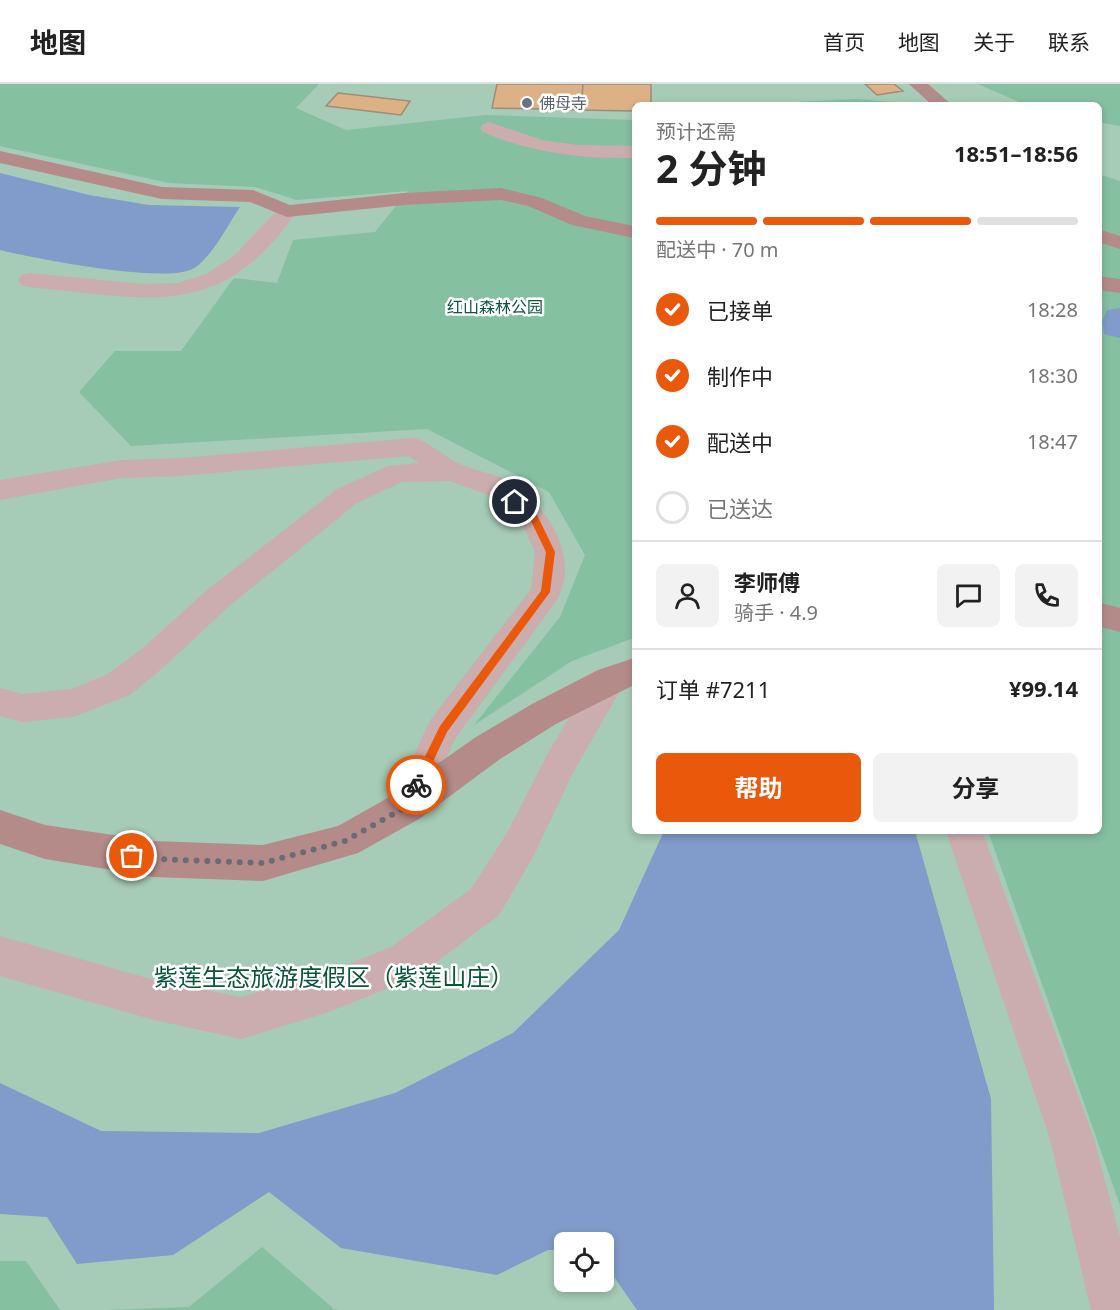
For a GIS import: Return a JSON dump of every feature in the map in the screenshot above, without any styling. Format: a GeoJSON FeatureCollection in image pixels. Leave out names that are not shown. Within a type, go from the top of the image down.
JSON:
{"type":"FeatureCollection","features":[{"type":"Feature","properties":{"kind":"street"},"geometry":{"type":"LineString","coordinates":[[918,84],[939,102]]}},
{"type":"Feature","properties":{"kind":"street"},"geometry":{"type":"LineString","coordinates":[[489,128],[509,138],[548,148],[632,152]]}},
{"type":"Feature","properties":{"kind":"street"},"geometry":{"type":"LineString","coordinates":[[0,157],[162,193],[254,196],[287,211],[404,199],[501,194],[535,202],[579,221],[632,232]]}},
{"type":"Feature","properties":{"kind":"street"},"geometry":{"type":"LineString","coordinates":[[29,280],[143,291],[180,290],[214,279],[242,261],[287,211]]}},
{"type":"Feature","properties":{"kind":"street"},"geometry":{"type":"LineString","coordinates":[[1102,236],[1120,243]]}},
{"type":"Feature","properties":{"kind":"street"},"geometry":{"type":"LineString","coordinates":[[1102,284],[1120,286]]}},
{"type":"Feature","properties":{"kind":"street"},"geometry":{"type":"LineString","coordinates":[[0,490],[122,469],[180,467],[414,447],[451,471],[496,487],[534,517],[550,552],[546,592],[443,729],[406,807]]}},
{"type":"Feature","properties":{"kind":"street"},"geometry":{"type":"LineString","coordinates":[[0,702],[23,708],[73,703],[118,686],[154,657],[218,598],[347,496],[398,473],[451,471]]}},
{"type":"Feature","properties":{"kind":"street"},"geometry":{"type":"LineString","coordinates":[[1102,615],[1120,620]]}},
{"type":"Feature","properties":{"kind":"street"},"geometry":{"type":"LineString","coordinates":[[0,827],[45,842],[154,859],[263,863],[345,841],[406,807],[488,748],[544,714],[622,675]]}},
{"type":"Feature","properties":{"kind":"street"},"geometry":{"type":"LineString","coordinates":[[0,956],[154,1000],[241,1018],[329,992],[404,962],[485,902],[520,845],[561,762],[622,675]]}},
{"type":"Feature","properties":{"kind":"street"},"geometry":{"type":"LineString","coordinates":[[965,834],[1072,1139],[1115,1310]]}},
{"type":"Feature","properties":{"kind":"green space","name":"紫莲生态旅游度假区（紫莲山庄）"},"geometry":{"type":"Polygon","coordinates":[[[0,84],[1120,84],[1120,1310],[0,1310],[0,84]]]}},
{"type":"Feature","properties":{"kind":"green space","name":"红山森林公园"},"geometry":{"type":"Polygon","coordinates":[[[0,84],[319,84],[296,108],[346,130],[486,115],[632,120],[632,639],[572,661],[474,725],[560,617],[585,555],[549,492],[427,429],[131,446],[79,392],[115,351],[181,351],[234,278],[277,283],[293,240],[375,232],[408,191],[297,200],[255,187],[169,183],[0,146],[0,84]]]}},
{"type":"Feature","properties":{"kind":"green space"},"geometry":{"type":"Polygon","coordinates":[[[978,84],[1120,84],[1120,126],[1102,123],[1102,102],[1019,102],[978,84]]]}},
{"type":"Feature","properties":{"kind":"green space"},"geometry":{"type":"Polygon","coordinates":[[[855,99],[892,102],[798,102],[855,99]]]}},
{"type":"Feature","properties":{"kind":"green space"},"geometry":{"type":"Polygon","coordinates":[[[1102,175],[1120,181],[1120,1205],[989,834],[1102,834],[1102,175]]]}},
{"type":"Feature","properties":{"kind":"green space"},"geometry":{"type":"Polygon","coordinates":[[[262,1247],[334,1309],[340,1310],[105,1310],[189,1307],[262,1247]]]}},
{"type":"Feature","properties":{"kind":"green space"},"geometry":{"type":"Polygon","coordinates":[[[0,1261],[26,1261],[60,1310],[0,1310],[0,1261]]]}},
{"type":"Feature","properties":{"kind":"water"},"geometry":{"type":"Polygon","coordinates":[[[0,173],[89,195],[149,205],[240,207],[215,246],[196,267],[182,272],[160,273],[101,269],[0,250],[0,173]]]}},
{"type":"Feature","properties":{"kind":"water"},"geometry":{"type":"Polygon","coordinates":[[[1120,308],[1120,338],[1104,334],[1102,322],[1107,310],[1120,308]]]}},
{"type":"Feature","properties":{"kind":"water"},"geometry":{"type":"Polygon","coordinates":[[[663,834],[916,834],[991,1099],[994,1310],[637,1310],[614,1277],[614,1232],[554,1232],[554,1250],[548,1250],[497,1275],[341,1248],[269,1192],[173,1255],[77,1264],[47,1217],[0,1214],[0,1083],[101,1131],[259,1133],[395,1093],[513,1033],[619,930],[663,834]]]}},
{"type":"Feature","properties":{"kind":"building"},"geometry":{"type":"Polygon","coordinates":[[[497,84],[583,84],[581,110],[492,108],[497,84]]]}},
{"type":"Feature","properties":{"kind":"building"},"geometry":{"type":"Polygon","coordinates":[[[583,84],[651,84],[651,102],[632,102],[632,111],[581,110],[583,84]]]}},
{"type":"Feature","properties":{"kind":"building"},"geometry":{"type":"Polygon","coordinates":[[[865,84],[894,84],[903,91],[877,95],[865,84]]]}},
{"type":"Feature","properties":{"kind":"building"},"geometry":{"type":"Polygon","coordinates":[[[338,93],[410,101],[401,115],[326,106],[338,93]]]}},
{"type":"Feature","properties":{"kind":"way so far"},"geometry":{"type":"LineString","coordinates":[[132,856],[154,859],[263,863],[345,841],[406,807],[416,785]]}},
{"type":"Feature","properties":{"kind":"place","name":"佛母寺"},"geometry":{"type":"Point","coordinates":[527,103]}},
{"type":"Feature","properties":{"kind":"route"},"geometry":{"type":"LineString","coordinates":[[416,785],[443,729],[546,592],[550,552],[534,517],[515,502]]}}]}
